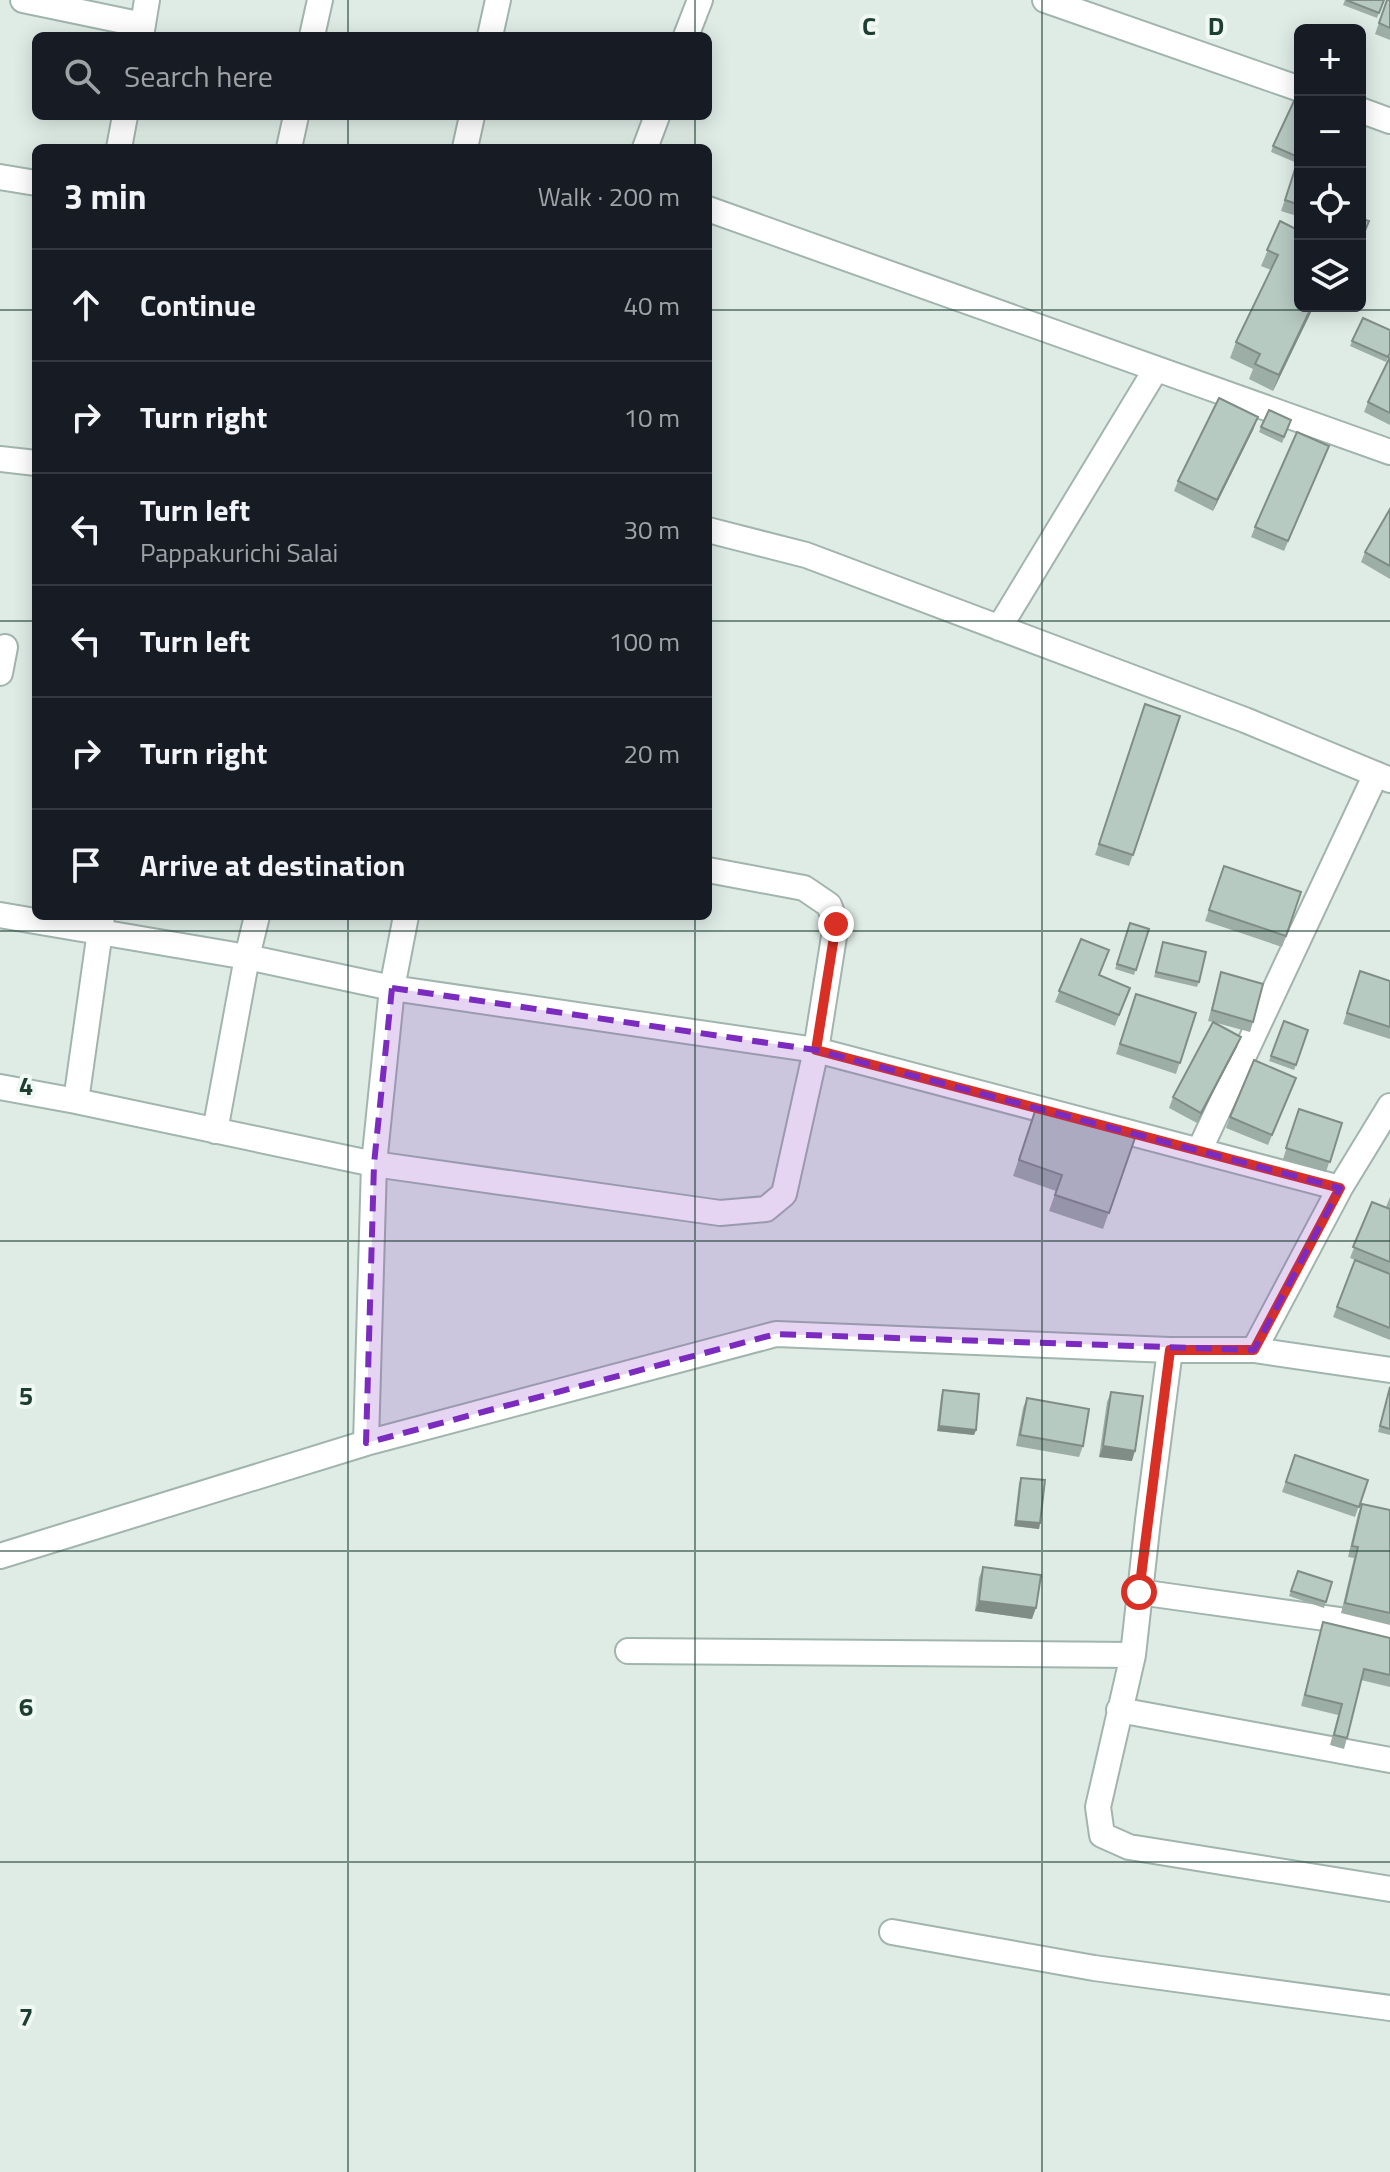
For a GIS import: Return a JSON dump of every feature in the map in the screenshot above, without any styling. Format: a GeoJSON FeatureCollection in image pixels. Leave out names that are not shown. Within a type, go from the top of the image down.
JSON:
{"type":"FeatureCollection","features":[{"type":"Feature","properties":{"kind":"street"},"geometry":{"type":"LineString","coordinates":[[23,0],[142,31],[147,0]]}},
{"type":"Feature","properties":{"kind":"street"},"geometry":{"type":"LineString","coordinates":[[313,32],[320,0]]}},
{"type":"Feature","properties":{"kind":"street"},"geometry":{"type":"LineString","coordinates":[[491,32],[498,0]]}},
{"type":"Feature","properties":{"kind":"street"},"geometry":{"type":"LineString","coordinates":[[688,32],[700,0]]}},
{"type":"Feature","properties":{"kind":"street"},"geometry":{"type":"LineString","coordinates":[[1045,0],[1294,87]]}},
{"type":"Feature","properties":{"kind":"street"},"geometry":{"type":"LineString","coordinates":[[1366,112],[1390,121]]}},
{"type":"Feature","properties":{"kind":"street"},"geometry":{"type":"LineString","coordinates":[[120,144],[124,120]]}},
{"type":"Feature","properties":{"kind":"street"},"geometry":{"type":"LineString","coordinates":[[290,144],[295,120]]}},
{"type":"Feature","properties":{"kind":"street"},"geometry":{"type":"LineString","coordinates":[[466,144],[471,120]]}},
{"type":"Feature","properties":{"kind":"street"},"geometry":{"type":"LineString","coordinates":[[646,144],[656,120]]}},
{"type":"Feature","properties":{"kind":"street"},"geometry":{"type":"LineString","coordinates":[[0,177],[32,182]]}},
{"type":"Feature","properties":{"kind":"street"},"geometry":{"type":"LineString","coordinates":[[712,210],[1390,452]]}},
{"type":"Feature","properties":{"kind":"street"},"geometry":{"type":"LineString","coordinates":[[999,628],[1156,369]]}},
{"type":"Feature","properties":{"kind":"street"},"geometry":{"type":"LineString","coordinates":[[0,459],[32,463]]}},
{"type":"Feature","properties":{"kind":"street"},"geometry":{"type":"LineString","coordinates":[[712,531],[806,555],[1245,720],[1383,777],[1199,1151]]}},
{"type":"Feature","properties":{"kind":"street"},"geometry":{"type":"LineString","coordinates":[[0,673],[5,647]]}},
{"type":"Feature","properties":{"kind":"street"},"geometry":{"type":"LineString","coordinates":[[0,1087],[374,1164],[720,1213],[766,1209],[784,1194],[816,1050],[836,924],[829,905],[804,888],[712,871]]}},
{"type":"Feature","properties":{"kind":"street"},"geometry":{"type":"LineString","coordinates":[[0,915],[32,918]]}},
{"type":"Feature","properties":{"kind":"street"},"geometry":{"type":"LineString","coordinates":[[56,920],[101,924],[392,988],[816,1050],[1340,1188]]}},
{"type":"Feature","properties":{"kind":"street"},"geometry":{"type":"LineString","coordinates":[[215,1131],[256,920]]}},
{"type":"Feature","properties":{"kind":"street"},"geometry":{"type":"LineString","coordinates":[[366,1443],[374,1164],[392,988],[405,920]]}},
{"type":"Feature","properties":{"kind":"street"},"geometry":{"type":"LineString","coordinates":[[76,1101],[101,924]]}},
{"type":"Feature","properties":{"kind":"street"},"geometry":{"type":"LineString","coordinates":[[1254,1350],[1340,1188],[1390,1106]]}},
{"type":"Feature","properties":{"kind":"street"},"geometry":{"type":"LineString","coordinates":[[0,1556],[366,1443],[776,1334],[1170,1350],[1254,1350],[1390,1370]]}},
{"type":"Feature","properties":{"kind":"street"},"geometry":{"type":"LineString","coordinates":[[1170,1350],[1133,1655],[1098,1807],[1102,1835],[1129,1847],[1390,1889]]}},
{"type":"Feature","properties":{"kind":"street"},"geometry":{"type":"LineString","coordinates":[[1139,1592],[1390,1627]]}},
{"type":"Feature","properties":{"kind":"street"},"geometry":{"type":"LineString","coordinates":[[628,1651],[1133,1655]]}},
{"type":"Feature","properties":{"kind":"street"},"geometry":{"type":"LineString","coordinates":[[1119,1710],[1390,1760]]}},
{"type":"Feature","properties":{"kind":"street"},"geometry":{"type":"LineString","coordinates":[[892,1932],[1094,1968],[1390,2008]]}},
{"type":"Feature","properties":{"kind":"highlighted area"},"geometry":{"type":"Polygon","coordinates":[[[392,988],[816,1050],[1340,1188],[1254,1350],[776,1334],[366,1443],[374,1164],[392,988]]]}},
{"type":"Feature","properties":{"kind":"building"},"geometry":{"type":"Polygon","coordinates":[[[1346,0],[1384,0],[1379,13],[1346,0]]]}},
{"type":"Feature","properties":{"kind":"building"},"geometry":{"type":"Polygon","coordinates":[[[1387,0],[1390,0],[1390,28],[1379,23],[1387,0]]]}},
{"type":"Feature","properties":{"kind":"building"},"geometry":{"type":"Polygon","coordinates":[[[1294,101],[1294,155],[1273,146],[1294,101]]]}},
{"type":"Feature","properties":{"kind":"building"},"geometry":{"type":"Polygon","coordinates":[[[1294,172],[1294,203],[1285,200],[1294,172]]]}},
{"type":"Feature","properties":{"kind":"building"},"geometry":{"type":"Polygon","coordinates":[[[1280,221],[1294,228],[1294,312],[1309,312],[1279,375],[1255,364],[1260,354],[1236,342],[1278,255],[1267,250],[1280,221]]]}},
{"type":"Feature","properties":{"kind":"building"},"geometry":{"type":"Polygon","coordinates":[[[1363,318],[1390,330],[1388,357],[1352,341],[1363,318]]]}},
{"type":"Feature","properties":{"kind":"building"},"geometry":{"type":"Polygon","coordinates":[[[1390,357],[1390,413],[1368,402],[1390,357]]]}},
{"type":"Feature","properties":{"kind":"building"},"geometry":{"type":"Polygon","coordinates":[[[1219,398],[1258,417],[1217,500],[1178,481],[1219,398]]]}},
{"type":"Feature","properties":{"kind":"building"},"geometry":{"type":"Polygon","coordinates":[[[1269,410],[1291,420],[1284,437],[1261,427],[1269,410]]]}},
{"type":"Feature","properties":{"kind":"building"},"geometry":{"type":"Polygon","coordinates":[[[1297,432],[1329,446],[1288,541],[1255,527],[1297,432]]]}},
{"type":"Feature","properties":{"kind":"building"},"geometry":{"type":"Polygon","coordinates":[[[1390,509],[1390,566],[1365,552],[1390,509]]]}},
{"type":"Feature","properties":{"kind":"building"},"geometry":{"type":"Polygon","coordinates":[[[1145,704],[1180,716],[1133,855],[1099,844],[1145,704]]]}},
{"type":"Feature","properties":{"kind":"building"},"geometry":{"type":"Polygon","coordinates":[[[1224,866],[1301,892],[1286,936],[1209,910],[1224,866]]]}},
{"type":"Feature","properties":{"kind":"building"},"geometry":{"type":"Polygon","coordinates":[[[1130,923],[1149,929],[1136,970],[1117,964],[1130,923]]]}},
{"type":"Feature","properties":{"kind":"building"},"geometry":{"type":"Polygon","coordinates":[[[1081,939],[1109,950],[1099,975],[1130,988],[1119,1015],[1059,991],[1081,939]]]}},
{"type":"Feature","properties":{"kind":"building"},"geometry":{"type":"Polygon","coordinates":[[[1163,942],[1206,952],[1199,982],[1156,972],[1163,942]]]}},
{"type":"Feature","properties":{"kind":"building"},"geometry":{"type":"Polygon","coordinates":[[[1360,971],[1390,981],[1390,1027],[1347,1013],[1360,971]]]}},
{"type":"Feature","properties":{"kind":"building"},"geometry":{"type":"Polygon","coordinates":[[[1221,972],[1263,984],[1253,1022],[1212,1010],[1221,972]]]}},
{"type":"Feature","properties":{"kind":"building"},"geometry":{"type":"Polygon","coordinates":[[[1136,994],[1196,1013],[1180,1063],[1120,1044],[1136,994]]]}},
{"type":"Feature","properties":{"kind":"building"},"geometry":{"type":"Polygon","coordinates":[[[1284,1021],[1308,1030],[1296,1065],[1271,1056],[1284,1021]]]}},
{"type":"Feature","properties":{"kind":"building"},"geometry":{"type":"Polygon","coordinates":[[[1213,1022],[1241,1037],[1201,1113],[1173,1097],[1213,1022]]]}},
{"type":"Feature","properties":{"kind":"building"},"geometry":{"type":"Polygon","coordinates":[[[1254,1060],[1296,1078],[1272,1135],[1230,1117],[1254,1060]]]}},
{"type":"Feature","properties":{"kind":"building"},"geometry":{"type":"Polygon","coordinates":[[[1037,1105],[1135,1138],[1109,1213],[1055,1195],[1062,1175],[1019,1160],[1037,1105]]]}},
{"type":"Feature","properties":{"kind":"building"},"geometry":{"type":"Polygon","coordinates":[[[1299,1109],[1342,1123],[1330,1162],[1286,1148],[1299,1109]]]}},
{"type":"Feature","properties":{"kind":"building"},"geometry":{"type":"Polygon","coordinates":[[[1372,1202],[1390,1209],[1390,1262],[1353,1247],[1372,1202]]]}},
{"type":"Feature","properties":{"kind":"building"},"geometry":{"type":"Polygon","coordinates":[[[1355,1260],[1390,1274],[1390,1328],[1337,1307],[1355,1260]]]}},
{"type":"Feature","properties":{"kind":"building"},"geometry":{"type":"Polygon","coordinates":[[[1390,1387],[1390,1429],[1380,1426],[1390,1387]]]}},
{"type":"Feature","properties":{"kind":"building"},"geometry":{"type":"Polygon","coordinates":[[[943,1390],[979,1394],[976,1430],[939,1426],[943,1390]]]}},
{"type":"Feature","properties":{"kind":"building"},"geometry":{"type":"Polygon","coordinates":[[[1111,1392],[1143,1396],[1135,1451],[1103,1446],[1111,1392]]]}},
{"type":"Feature","properties":{"kind":"building"},"geometry":{"type":"Polygon","coordinates":[[[1027,1398],[1089,1409],[1083,1446],[1020,1435],[1027,1398]]]}},
{"type":"Feature","properties":{"kind":"building"},"geometry":{"type":"Polygon","coordinates":[[[1295,1455],[1368,1480],[1359,1507],[1286,1482],[1295,1455]]]}},
{"type":"Feature","properties":{"kind":"building"},"geometry":{"type":"Polygon","coordinates":[[[1021,1478],[1045,1480],[1040,1523],[1016,1521],[1021,1478]]]}},
{"type":"Feature","properties":{"kind":"building"},"geometry":{"type":"Polygon","coordinates":[[[1362,1504],[1390,1510],[1390,1613],[1345,1603],[1358,1547],[1352,1546],[1362,1504]]]}},
{"type":"Feature","properties":{"kind":"building"},"geometry":{"type":"Polygon","coordinates":[[[983,1567],[1041,1575],[1036,1608],[979,1601],[983,1567]]]}},
{"type":"Feature","properties":{"kind":"building"},"geometry":{"type":"Polygon","coordinates":[[[1298,1571],[1332,1582],[1326,1602],[1291,1591],[1298,1571]]]}},
{"type":"Feature","properties":{"kind":"building"},"geometry":{"type":"Polygon","coordinates":[[[1323,1622],[1390,1638],[1390,1675],[1364,1669],[1347,1738],[1334,1735],[1342,1704],[1305,1695],[1323,1622]]]}},
{"type":"Feature","properties":{"kind":"route"},"geometry":{"type":"LineString","coordinates":[[836,924],[816,1050],[1340,1188],[1254,1350],[1170,1350],[1139,1592]]}}]}
